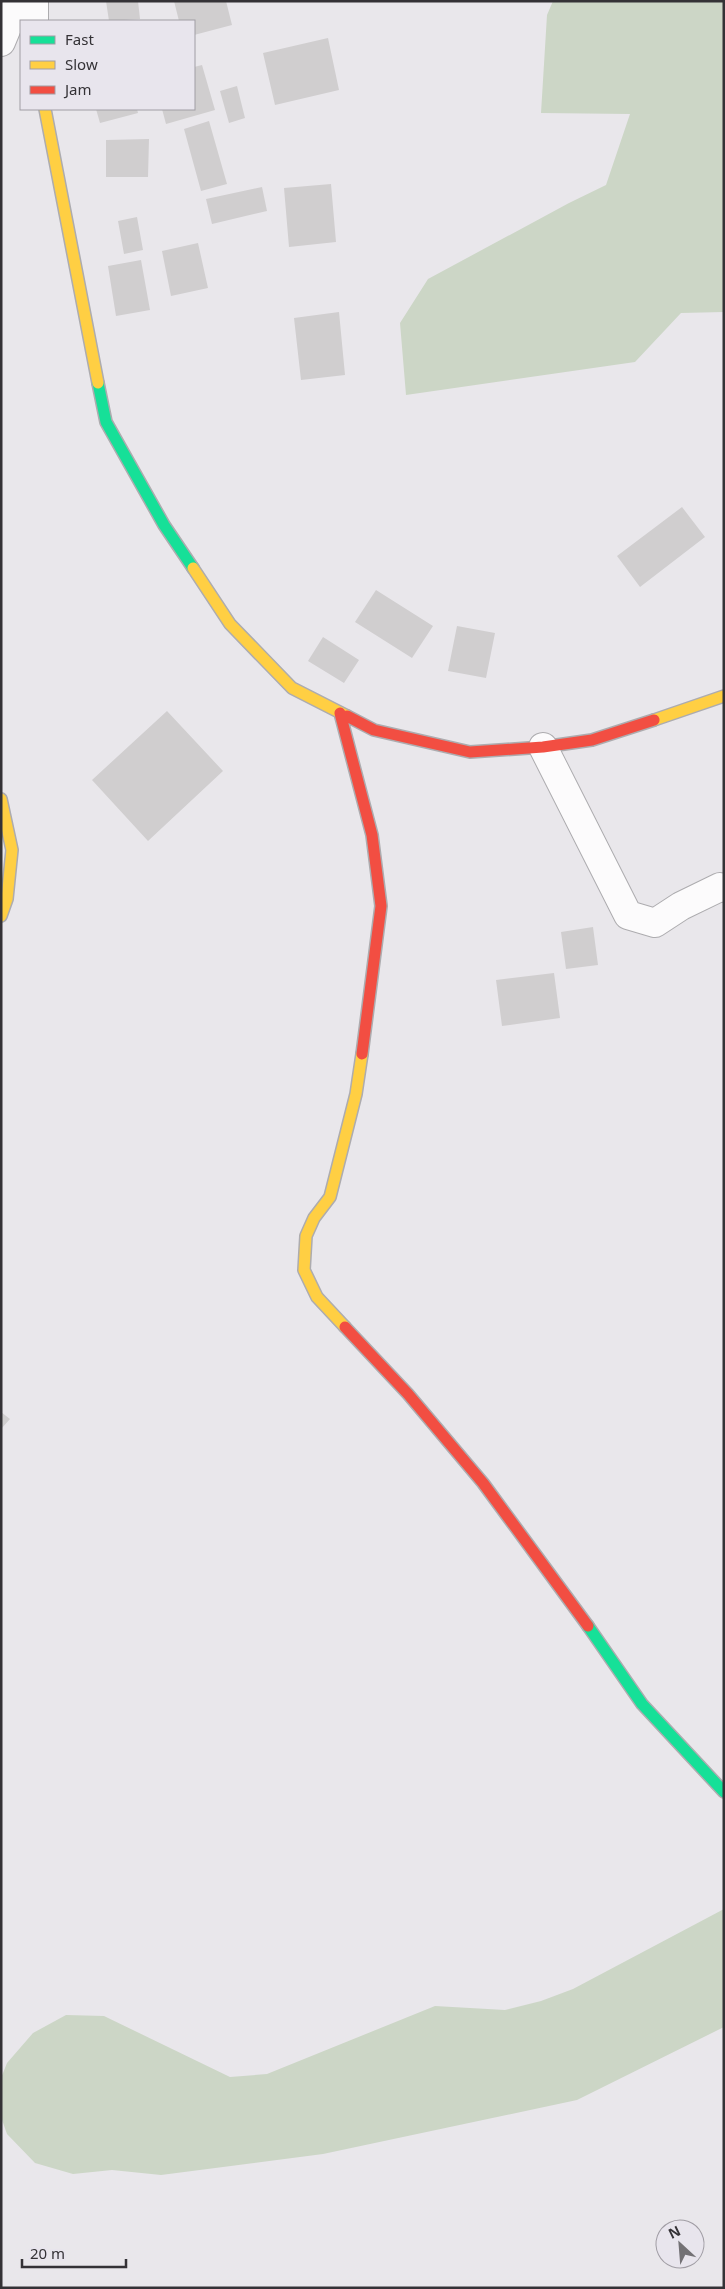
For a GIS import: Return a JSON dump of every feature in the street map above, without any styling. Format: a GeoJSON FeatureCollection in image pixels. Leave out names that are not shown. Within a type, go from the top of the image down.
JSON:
{"type":"FeatureCollection","features":[{"type":"Feature","properties":{"kind":"street"},"geometry":{"type":"LineString","coordinates":[[1,42],[18,1]]}},
{"type":"Feature","properties":{"kind":"street"},"geometry":{"type":"LineString","coordinates":[[34,1],[34,20]]}},
{"type":"Feature","properties":{"kind":"street"},"geometry":{"type":"LineString","coordinates":[[45,110],[106,422],[164,525],[230,624],[292,688],[374,730],[470,752],[543,747],[592,740],[714,701],[724,696]]}},
{"type":"Feature","properties":{"kind":"street"},"geometry":{"type":"LineString","coordinates":[[340,713],[372,835],[381,906],[372,988],[356,1094],[330,1196],[314,1218],[306,1236],[304,1270],[317,1297],[408,1394],[483,1483],[559,1585],[642,1704],[724,1792]]}},
{"type":"Feature","properties":{"kind":"street"},"geometry":{"type":"LineString","coordinates":[[543,747],[628,915],[655,923],[681,906],[720,887],[724,888]]}},
{"type":"Feature","properties":{"kind":"street"},"geometry":{"type":"LineString","coordinates":[[1,799],[12,850],[7,900],[1,916]]}},
{"type":"Feature","properties":{"kind":"green space"},"geometry":{"type":"Polygon","coordinates":[[[553,1],[724,1],[724,312],[681,313],[635,362],[406,395],[400,323],[428,279],[606,185],[630,114],[541,113],[547,15],[553,1]]]}},
{"type":"Feature","properties":{"kind":"green space"},"geometry":{"type":"Polygon","coordinates":[[[724,1909],[724,2027],[577,2100],[323,2154],[161,2175],[112,2170],[73,2174],[35,2163],[7,2134],[1,2117],[1,2078],[7,2063],[33,2033],[66,2015],[104,2016],[230,2077],[267,2074],[435,2006],[505,2010],[541,2001],[573,1989],[724,1909]]]}},
{"type":"Feature","properties":{"kind":"building"},"geometry":{"type":"Polygon","coordinates":[[[106,1],[138,1],[140,19],[109,20],[106,1]]]}},
{"type":"Feature","properties":{"kind":"building"},"geometry":{"type":"Polygon","coordinates":[[[174,1],[226,1],[232,25],[195,35],[195,20],[179,20],[174,1]]]}},
{"type":"Feature","properties":{"kind":"building"},"geometry":{"type":"Polygon","coordinates":[[[328,38],[339,90],[275,105],[263,53],[328,38]]]}},
{"type":"Feature","properties":{"kind":"building"},"geometry":{"type":"Polygon","coordinates":[[[202,65],[215,110],[166,124],[162,110],[195,110],[195,67],[202,65]]]}},
{"type":"Feature","properties":{"kind":"building"},"geometry":{"type":"Polygon","coordinates":[[[237,86],[245,118],[229,123],[220,91],[237,86]]]}},
{"type":"Feature","properties":{"kind":"building"},"geometry":{"type":"Polygon","coordinates":[[[96,110],[137,110],[138,113],[100,123],[96,110]]]}},
{"type":"Feature","properties":{"kind":"building"},"geometry":{"type":"Polygon","coordinates":[[[209,121],[227,184],[201,191],[184,129],[209,121]]]}},
{"type":"Feature","properties":{"kind":"building"},"geometry":{"type":"Polygon","coordinates":[[[149,139],[148,177],[106,177],[106,140],[149,139]]]}},
{"type":"Feature","properties":{"kind":"building"},"geometry":{"type":"Polygon","coordinates":[[[331,184],[336,242],[289,247],[284,188],[331,184]]]}},
{"type":"Feature","properties":{"kind":"building"},"geometry":{"type":"Polygon","coordinates":[[[262,187],[267,211],[212,224],[206,199],[262,187]]]}},
{"type":"Feature","properties":{"kind":"building"},"geometry":{"type":"Polygon","coordinates":[[[137,217],[143,250],[124,254],[118,221],[137,217]]]}},
{"type":"Feature","properties":{"kind":"building"},"geometry":{"type":"Polygon","coordinates":[[[198,243],[208,288],[171,296],[162,251],[198,243]]]}},
{"type":"Feature","properties":{"kind":"building"},"geometry":{"type":"Polygon","coordinates":[[[141,260],[150,310],[116,316],[108,266],[141,260]]]}},
{"type":"Feature","properties":{"kind":"building"},"geometry":{"type":"Polygon","coordinates":[[[339,312],[345,375],[301,380],[294,318],[339,312]]]}},
{"type":"Feature","properties":{"kind":"building"},"geometry":{"type":"Polygon","coordinates":[[[682,507],[705,537],[640,587],[617,556],[682,507]]]}},
{"type":"Feature","properties":{"kind":"building"},"geometry":{"type":"Polygon","coordinates":[[[376,590],[433,626],[412,658],[355,622],[376,590]]]}},
{"type":"Feature","properties":{"kind":"building"},"geometry":{"type":"Polygon","coordinates":[[[457,626],[495,633],[486,678],[448,671],[457,626]]]}},
{"type":"Feature","properties":{"kind":"building"},"geometry":{"type":"Polygon","coordinates":[[[323,637],[359,660],[344,683],[308,661],[323,637]]]}},
{"type":"Feature","properties":{"kind":"building"},"geometry":{"type":"Polygon","coordinates":[[[167,711],[223,771],[148,841],[92,780],[167,711]]]}},
{"type":"Feature","properties":{"kind":"building"},"geometry":{"type":"Polygon","coordinates":[[[593,927],[598,965],[566,969],[561,932],[593,927]]]}},
{"type":"Feature","properties":{"kind":"building"},"geometry":{"type":"Polygon","coordinates":[[[554,973],[560,1018],[502,1026],[496,980],[554,973]]]}},
{"type":"Feature","properties":{"kind":"building"},"geometry":{"type":"Polygon","coordinates":[[[1,1412],[10,1419],[1,1429],[1,1412]]]}},
{"type":"Feature","properties":{"kind":"traffic: fast"},"geometry":{"type":"LineString","coordinates":[[98,383],[106,422],[164,525],[193,568]]}},
{"type":"Feature","properties":{"kind":"traffic: fast"},"geometry":{"type":"LineString","coordinates":[[588,1626],[642,1704],[724,1792]]}},
{"type":"Feature","properties":{"kind":"traffic: slow"},"geometry":{"type":"LineString","coordinates":[[45,110],[98,383]]}},
{"type":"Feature","properties":{"kind":"traffic: slow"},"geometry":{"type":"LineString","coordinates":[[193,568],[230,624],[292,688],[347,716]]}},
{"type":"Feature","properties":{"kind":"traffic: slow"},"geometry":{"type":"LineString","coordinates":[[654,720],[724,696]]}},
{"type":"Feature","properties":{"kind":"traffic: slow"},"geometry":{"type":"LineString","coordinates":[[1,799],[12,850],[7,899],[1,916]]}},
{"type":"Feature","properties":{"kind":"traffic: slow"},"geometry":{"type":"LineString","coordinates":[[345,1327],[317,1297],[304,1270],[306,1236],[314,1218],[330,1197],[356,1094],[362,1054]]}},
{"type":"Feature","properties":{"kind":"traffic: jam"},"geometry":{"type":"LineString","coordinates":[[340,713],[372,835],[381,906],[362,1054]]}},
{"type":"Feature","properties":{"kind":"traffic: jam"},"geometry":{"type":"LineString","coordinates":[[347,716],[374,730],[470,752],[543,747],[592,740],[654,720]]}},
{"type":"Feature","properties":{"kind":"traffic: jam"},"geometry":{"type":"LineString","coordinates":[[345,1327],[408,1394],[483,1483],[588,1626]]}}]}
